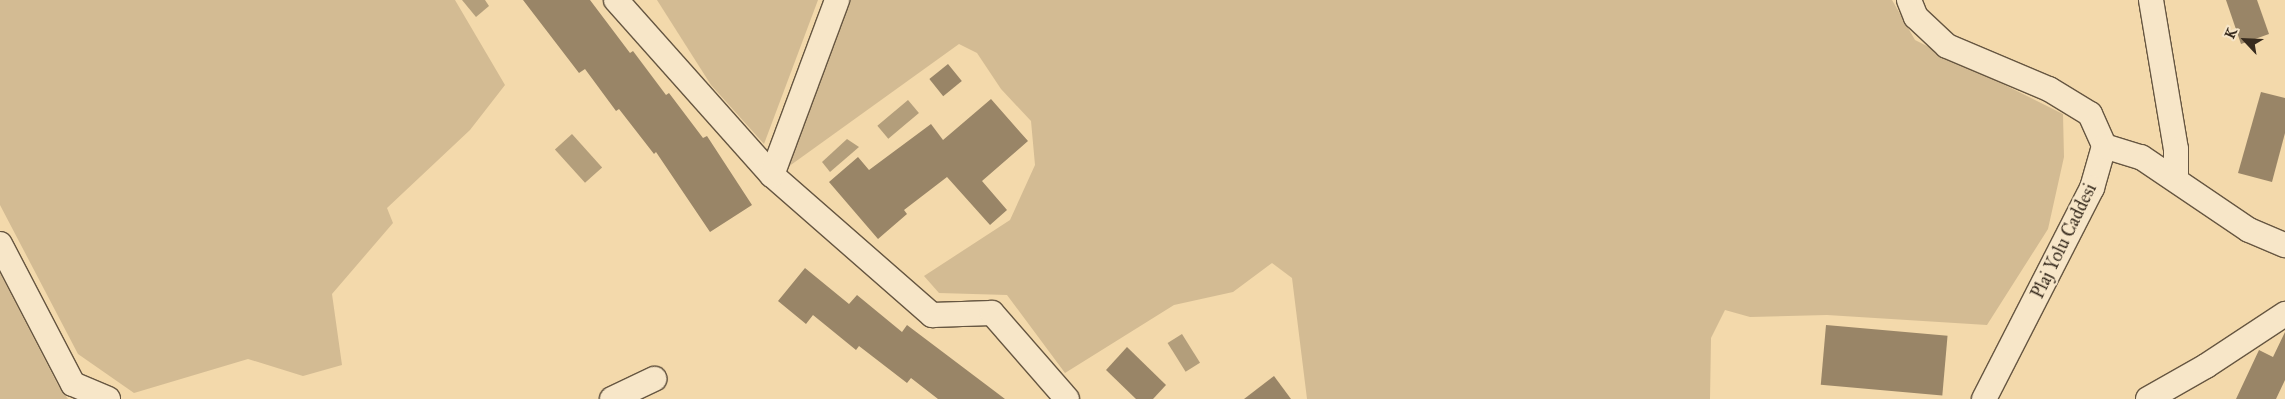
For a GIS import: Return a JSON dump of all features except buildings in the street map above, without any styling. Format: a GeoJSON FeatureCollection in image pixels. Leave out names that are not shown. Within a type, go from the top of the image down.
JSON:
{"type":"FeatureCollection","features":[{"type":"Feature","properties":{"kind":"street"},"geometry":{"type":"LineString","coordinates":[[616,0],[772,175],[932,315],[992,313],[1067,399]]}},
{"type":"Feature","properties":{"kind":"street"},"geometry":{"type":"LineString","coordinates":[[772,175],[837,0]]}},
{"type":"Feature","properties":{"kind":"street"},"geometry":{"type":"LineString","coordinates":[[1909,0],[1916,17],[1947,46],[2049,89],[2090,114],[2104,146],[2141,157],[2249,230],[2283,237]]}},
{"type":"Feature","properties":{"kind":"street"},"geometry":{"type":"LineString","coordinates":[[2151,0],[2176,150],[2176,179]]}},
{"type":"Feature","properties":{"kind":"street","name":"Plaj Yolu Caddesi"},"geometry":{"type":"LineString","coordinates":[[1984,399],[2092,188],[2104,146]]}},
{"type":"Feature","properties":{"kind":"street"},"geometry":{"type":"LineString","coordinates":[[0,244],[73,384],[108,399]]}},
{"type":"Feature","properties":{"kind":"street"},"geometry":{"type":"LineString","coordinates":[[2148,399],[2206,366],[2285,314]]}},
{"type":"Feature","properties":{"kind":"street"},"geometry":{"type":"LineString","coordinates":[[612,399],[654,379]]}},
{"type":"Feature","properties":{"kind":"shaded area"},"geometry":{"type":"Polygon","coordinates":[[[0,0],[455,0],[505,85],[470,130],[387,208],[393,223],[332,294],[342,365],[303,376],[248,359],[134,393],[78,354],[0,205],[0,0]]]}},
{"type":"Feature","properties":{"kind":"shaded area"},"geometry":{"type":"Polygon","coordinates":[[[462,0],[485,0],[489,6],[476,17],[462,0]]]}},
{"type":"Feature","properties":{"kind":"shaded area"},"geometry":{"type":"Polygon","coordinates":[[[657,0],[818,0],[764,144],[711,85],[657,0]]]}},
{"type":"Feature","properties":{"kind":"shaded area"},"geometry":{"type":"Polygon","coordinates":[[[848,0],[1892,0],[1915,40],[2063,114],[2064,157],[2048,229],[1987,325],[1827,315],[1750,317],[1725,310],[1711,338],[1710,399],[1307,399],[1292,278],[1272,263],[1233,292],[1174,305],[1065,373],[1007,295],[939,293],[924,276],[1010,220],[1035,165],[1031,121],[1001,89],[977,53],[959,44],[788,167],[848,0]]]}},
{"type":"Feature","properties":{"kind":"shaded area"},"geometry":{"type":"Polygon","coordinates":[[[908,100],[919,113],[888,139],[877,126],[908,100]]]}},
{"type":"Feature","properties":{"kind":"shaded area"},"geometry":{"type":"Polygon","coordinates":[[[572,134],[602,167],[585,183],[555,149],[572,134]]]}},
{"type":"Feature","properties":{"kind":"shaded area"},"geometry":{"type":"Polygon","coordinates":[[[847,139],[859,147],[830,172],[822,162],[847,139]]]}},
{"type":"Feature","properties":{"kind":"shaded area"},"geometry":{"type":"Polygon","coordinates":[[[0,273],[58,385],[68,399],[0,399],[0,273]]]}},
{"type":"Feature","properties":{"kind":"shaded area"},"geometry":{"type":"Polygon","coordinates":[[[1182,334],[1200,363],[1186,372],[1168,343],[1182,334]]]}}]}
